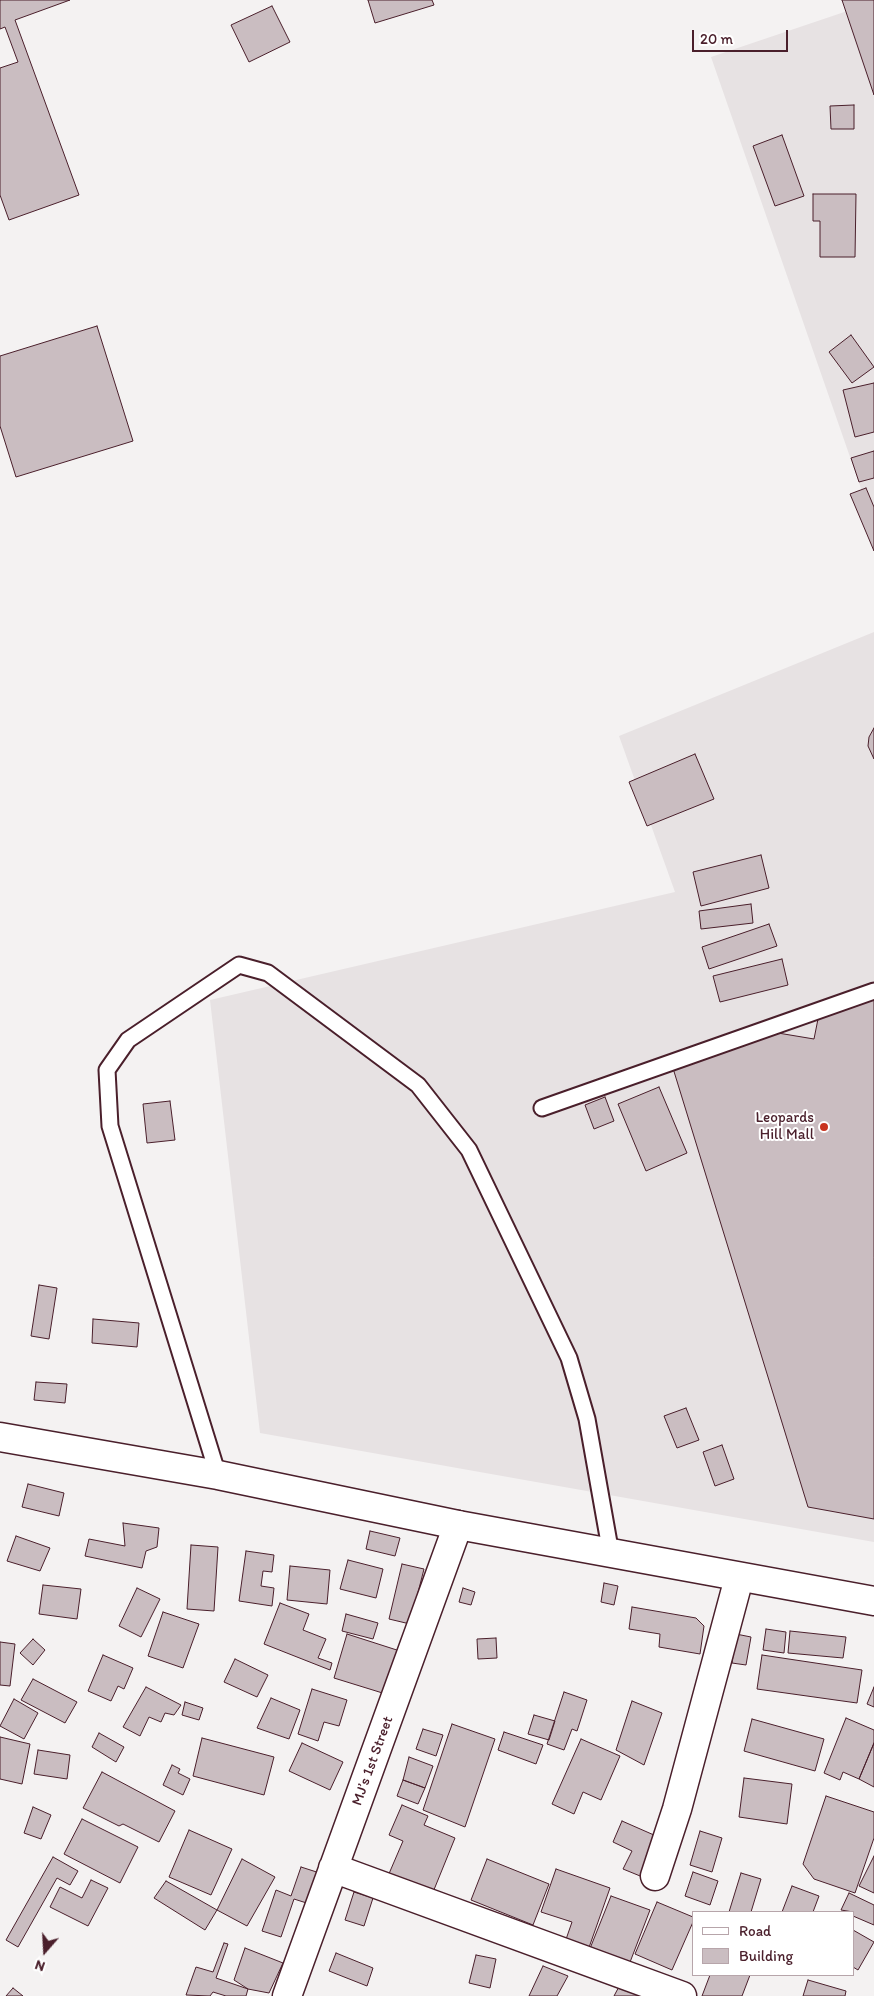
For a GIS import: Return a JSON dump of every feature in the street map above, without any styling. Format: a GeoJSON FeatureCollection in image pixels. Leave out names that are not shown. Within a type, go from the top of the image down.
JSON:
{"type":"FeatureCollection","features":[{"type":"Feature","properties":{"kind":"street"},"geometry":{"type":"LineString","coordinates":[[0,1437],[218,1475],[458,1525],[739,1578],[874,1601]]}},
{"type":"Feature","properties":{"kind":"street","name":"MJ’s 1st Street"},"geometry":{"type":"LineString","coordinates":[[286,1996],[458,1525]]}},
{"type":"Feature","properties":{"kind":"street"},"geometry":{"type":"LineString","coordinates":[[655,1876],[677,1809],[739,1578]]}},
{"type":"Feature","properties":{"kind":"street"},"geometry":{"type":"LineString","coordinates":[[333,1868],[682,1996]]}},
{"type":"Feature","properties":{"kind":"lane"},"geometry":{"type":"LineString","coordinates":[[218,1475],[110,1126],[108,1070],[128,1040],[239,965],[268,973],[418,1085],[469,1150],[569,1358],[587,1419],[611,1554]]}},
{"type":"Feature","properties":{"kind":"lane"},"geometry":{"type":"LineString","coordinates":[[542,1108],[874,991]]}},
{"type":"Feature","properties":{"kind":"shaded area"},"geometry":{"type":"Polygon","coordinates":[[[874,2],[874,526],[711,57],[874,2]]]}},
{"type":"Feature","properties":{"kind":"shaded area"},"geometry":{"type":"Polygon","coordinates":[[[874,632],[874,1542],[260,1433],[210,1000],[675,892],[619,736],[874,632]]]}},
{"type":"Feature","properties":{"kind":"building"},"geometry":{"type":"Polygon","coordinates":[[[0,0],[70,0],[15,20],[79,195],[9,220],[0,195],[0,68],[18,62],[5,27],[0,29],[0,0]]]}},
{"type":"Feature","properties":{"kind":"building"},"geometry":{"type":"Polygon","coordinates":[[[368,0],[432,0],[434,5],[375,23],[368,0]]]}},
{"type":"Feature","properties":{"kind":"building"},"geometry":{"type":"Polygon","coordinates":[[[842,0],[874,0],[874,95],[842,0]]]}},
{"type":"Feature","properties":{"kind":"building"},"geometry":{"type":"Polygon","coordinates":[[[272,6],[290,42],[249,62],[231,25],[272,6]]]}},
{"type":"Feature","properties":{"kind":"building"},"geometry":{"type":"Polygon","coordinates":[[[854,105],[854,129],[831,129],[830,106],[854,105]]]}},
{"type":"Feature","properties":{"kind":"building"},"geometry":{"type":"Polygon","coordinates":[[[782,135],[804,196],[775,206],[753,146],[782,135]]]}},
{"type":"Feature","properties":{"kind":"building"},"geometry":{"type":"Polygon","coordinates":[[[813,194],[856,194],[855,257],[820,257],[820,221],[813,221],[813,194]]]}},
{"type":"Feature","properties":{"kind":"building"},"geometry":{"type":"Polygon","coordinates":[[[97,326],[133,441],[16,477],[0,426],[0,356],[97,326]]]}},
{"type":"Feature","properties":{"kind":"building"},"geometry":{"type":"Polygon","coordinates":[[[851,335],[874,367],[852,383],[829,352],[851,335]]]}},
{"type":"Feature","properties":{"kind":"building"},"geometry":{"type":"Polygon","coordinates":[[[874,383],[874,432],[855,437],[843,390],[874,383]]]}},
{"type":"Feature","properties":{"kind":"building"},"geometry":{"type":"Polygon","coordinates":[[[874,451],[874,478],[859,482],[851,458],[874,451]]]}},
{"type":"Feature","properties":{"kind":"building"},"geometry":{"type":"Polygon","coordinates":[[[866,488],[874,507],[874,551],[850,494],[866,488]]]}},
{"type":"Feature","properties":{"kind":"building"},"geometry":{"type":"Polygon","coordinates":[[[874,728],[874,759],[868,746],[869,737],[874,728]]]}},
{"type":"Feature","properties":{"kind":"building"},"geometry":{"type":"Polygon","coordinates":[[[695,754],[714,799],[647,826],[629,782],[695,754]]]}},
{"type":"Feature","properties":{"kind":"building"},"geometry":{"type":"Polygon","coordinates":[[[761,855],[769,888],[701,906],[693,872],[761,855]]]}},
{"type":"Feature","properties":{"kind":"building"},"geometry":{"type":"Polygon","coordinates":[[[751,904],[753,923],[701,929],[699,911],[751,904]]]}},
{"type":"Feature","properties":{"kind":"building"},"geometry":{"type":"Polygon","coordinates":[[[769,924],[777,946],[709,969],[702,947],[769,924]]]}},
{"type":"Feature","properties":{"kind":"building"},"geometry":{"type":"Polygon","coordinates":[[[782,959],[788,985],[720,1002],[713,976],[782,959]]]}},
{"type":"Feature","properties":{"kind":"building"},"geometry":{"type":"Polygon","coordinates":[[[874,997],[874,1519],[808,1507],[672,1065],[778,1033],[814,1039],[819,1014],[874,997]]]}},
{"type":"Feature","properties":{"kind":"building"},"geometry":{"type":"Polygon","coordinates":[[[659,1087],[687,1153],[646,1171],[618,1104],[659,1087]]]}},
{"type":"Feature","properties":{"kind":"building"},"geometry":{"type":"Polygon","coordinates":[[[605,1097],[614,1121],[594,1129],[585,1105],[605,1097]]]}},
{"type":"Feature","properties":{"kind":"building"},"geometry":{"type":"Polygon","coordinates":[[[170,1101],[175,1140],[147,1143],[143,1104],[170,1101]]]}},
{"type":"Feature","properties":{"kind":"building"},"geometry":{"type":"Polygon","coordinates":[[[39,1285],[57,1288],[49,1339],[31,1336],[39,1285]]]}},
{"type":"Feature","properties":{"kind":"building"},"geometry":{"type":"Polygon","coordinates":[[[93,1319],[139,1323],[137,1347],[92,1343],[93,1319]]]}},
{"type":"Feature","properties":{"kind":"building"},"geometry":{"type":"Polygon","coordinates":[[[36,1382],[67,1384],[65,1403],[34,1400],[36,1382]]]}},
{"type":"Feature","properties":{"kind":"building"},"geometry":{"type":"Polygon","coordinates":[[[686,1408],[699,1440],[677,1448],[664,1416],[686,1408]]]}},
{"type":"Feature","properties":{"kind":"building"},"geometry":{"type":"Polygon","coordinates":[[[722,1445],[734,1479],[715,1486],[703,1452],[722,1445]]]}},
{"type":"Feature","properties":{"kind":"building"},"geometry":{"type":"Polygon","coordinates":[[[28,1484],[64,1493],[59,1516],[22,1507],[28,1484]]]}},
{"type":"Feature","properties":{"kind":"building"},"geometry":{"type":"Polygon","coordinates":[[[123,1523],[159,1528],[157,1547],[146,1551],[142,1568],[85,1556],[89,1539],[125,1546],[123,1523]]]}},
{"type":"Feature","properties":{"kind":"building"},"geometry":{"type":"Polygon","coordinates":[[[370,1531],[400,1538],[395,1556],[366,1549],[370,1531]]]}},
{"type":"Feature","properties":{"kind":"building"},"geometry":{"type":"Polygon","coordinates":[[[16,1536],[50,1548],[40,1571],[7,1561],[16,1536]]]}},
{"type":"Feature","properties":{"kind":"building"},"geometry":{"type":"Polygon","coordinates":[[[191,1545],[218,1547],[214,1611],[187,1609],[191,1545]]]}},
{"type":"Feature","properties":{"kind":"building"},"geometry":{"type":"Polygon","coordinates":[[[246,1551],[274,1555],[272,1572],[263,1571],[261,1586],[274,1588],[272,1606],[239,1601],[246,1551]]]}},
{"type":"Feature","properties":{"kind":"building"},"geometry":{"type":"Polygon","coordinates":[[[348,1560],[383,1569],[376,1598],[340,1589],[348,1560]]]}},
{"type":"Feature","properties":{"kind":"building"},"geometry":{"type":"Polygon","coordinates":[[[402,1564],[424,1569],[410,1624],[389,1619],[402,1564]]]}},
{"type":"Feature","properties":{"kind":"building"},"geometry":{"type":"Polygon","coordinates":[[[290,1566],[330,1570],[327,1604],[287,1600],[290,1566]]]}},
{"type":"Feature","properties":{"kind":"building"},"geometry":{"type":"Polygon","coordinates":[[[604,1583],[618,1586],[614,1605],[601,1602],[604,1583]]]}},
{"type":"Feature","properties":{"kind":"building"},"geometry":{"type":"Polygon","coordinates":[[[43,1585],[81,1589],[77,1619],[39,1614],[43,1585]]]}},
{"type":"Feature","properties":{"kind":"building"},"geometry":{"type":"Polygon","coordinates":[[[137,1588],[160,1599],[141,1637],[119,1626],[137,1588]]]}},
{"type":"Feature","properties":{"kind":"building"},"geometry":{"type":"Polygon","coordinates":[[[463,1588],[475,1592],[471,1605],[459,1602],[463,1588]]]}},
{"type":"Feature","properties":{"kind":"building"},"geometry":{"type":"Polygon","coordinates":[[[280,1603],[309,1614],[303,1630],[326,1639],[318,1658],[332,1663],[330,1670],[264,1644],[280,1603]]]}},
{"type":"Feature","properties":{"kind":"building"},"geometry":{"type":"Polygon","coordinates":[[[632,1607],[696,1618],[704,1626],[700,1654],[659,1647],[660,1634],[629,1629],[632,1607]]]}},
{"type":"Feature","properties":{"kind":"building"},"geometry":{"type":"Polygon","coordinates":[[[163,1612],[199,1624],[183,1668],[148,1656],[163,1612]]]}},
{"type":"Feature","properties":{"kind":"building"},"geometry":{"type":"Polygon","coordinates":[[[346,1614],[378,1623],[373,1639],[342,1631],[346,1614]]]}},
{"type":"Feature","properties":{"kind":"building"},"geometry":{"type":"Polygon","coordinates":[[[766,1629],[786,1632],[784,1653],[763,1650],[766,1629]]]}},
{"type":"Feature","properties":{"kind":"building"},"geometry":{"type":"Polygon","coordinates":[[[790,1631],[846,1637],[843,1658],[788,1653],[790,1631]]]}},
{"type":"Feature","properties":{"kind":"building"},"geometry":{"type":"Polygon","coordinates":[[[347,1634],[403,1652],[389,1695],[334,1678],[347,1634]]]}},
{"type":"Feature","properties":{"kind":"building"},"geometry":{"type":"Polygon","coordinates":[[[736,1634],[751,1637],[746,1665],[732,1663],[736,1634]]]}},
{"type":"Feature","properties":{"kind":"building"},"geometry":{"type":"Polygon","coordinates":[[[496,1638],[497,1658],[478,1659],[477,1639],[496,1638]]]}},
{"type":"Feature","properties":{"kind":"building"},"geometry":{"type":"Polygon","coordinates":[[[33,1639],[45,1650],[33,1665],[20,1653],[33,1639]]]}},
{"type":"Feature","properties":{"kind":"building"},"geometry":{"type":"Polygon","coordinates":[[[0,1642],[15,1644],[10,1686],[0,1685],[0,1642]]]}},
{"type":"Feature","properties":{"kind":"building"},"geometry":{"type":"Polygon","coordinates":[[[103,1655],[133,1668],[124,1689],[118,1686],[111,1701],[88,1691],[103,1655]]]}},
{"type":"Feature","properties":{"kind":"building"},"geometry":{"type":"Polygon","coordinates":[[[762,1655],[862,1670],[857,1703],[757,1689],[762,1655]]]}},
{"type":"Feature","properties":{"kind":"building"},"geometry":{"type":"Polygon","coordinates":[[[235,1659],[268,1675],[257,1697],[224,1682],[235,1659]]]}},
{"type":"Feature","properties":{"kind":"building"},"geometry":{"type":"Polygon","coordinates":[[[33,1679],[77,1702],[65,1723],[21,1700],[33,1679]]]}},
{"type":"Feature","properties":{"kind":"building"},"geometry":{"type":"Polygon","coordinates":[[[146,1687],[181,1705],[174,1715],[165,1713],[161,1722],[149,1717],[140,1736],[123,1727],[146,1687]]]}},
{"type":"Feature","properties":{"kind":"building"},"geometry":{"type":"Polygon","coordinates":[[[874,1687],[874,1707],[867,1704],[874,1687]]]}},
{"type":"Feature","properties":{"kind":"building"},"geometry":{"type":"Polygon","coordinates":[[[312,1689],[347,1700],[339,1726],[324,1722],[318,1741],[298,1734],[312,1689]]]}},
{"type":"Feature","properties":{"kind":"building"},"geometry":{"type":"Polygon","coordinates":[[[564,1692],[587,1700],[577,1731],[572,1729],[564,1750],[547,1744],[564,1692]]]}},
{"type":"Feature","properties":{"kind":"building"},"geometry":{"type":"Polygon","coordinates":[[[271,1698],[300,1710],[289,1739],[257,1728],[271,1698]]]}},
{"type":"Feature","properties":{"kind":"building"},"geometry":{"type":"Polygon","coordinates":[[[14,1699],[38,1713],[24,1739],[0,1726],[14,1699]]]}},
{"type":"Feature","properties":{"kind":"building"},"geometry":{"type":"Polygon","coordinates":[[[632,1701],[662,1713],[644,1765],[616,1750],[632,1701]]]}},
{"type":"Feature","properties":{"kind":"building"},"geometry":{"type":"Polygon","coordinates":[[[185,1702],[203,1708],[199,1720],[182,1715],[185,1702]]]}},
{"type":"Feature","properties":{"kind":"building"},"geometry":{"type":"Polygon","coordinates":[[[534,1715],[555,1721],[549,1740],[528,1734],[534,1715]]]}},
{"type":"Feature","properties":{"kind":"building"},"geometry":{"type":"Polygon","coordinates":[[[846,1718],[874,1730],[874,1743],[859,1779],[843,1772],[840,1780],[824,1773],[846,1718]]]}},
{"type":"Feature","properties":{"kind":"building"},"geometry":{"type":"Polygon","coordinates":[[[752,1719],[824,1739],[815,1771],[744,1751],[752,1719]]]}},
{"type":"Feature","properties":{"kind":"building"},"geometry":{"type":"Polygon","coordinates":[[[452,1724],[495,1739],[465,1827],[423,1810],[452,1724]]]}},
{"type":"Feature","properties":{"kind":"building"},"geometry":{"type":"Polygon","coordinates":[[[423,1729],[443,1735],[436,1756],[416,1749],[423,1729]]]}},
{"type":"Feature","properties":{"kind":"building"},"geometry":{"type":"Polygon","coordinates":[[[504,1732],[543,1745],[536,1764],[498,1750],[504,1732]]]}},
{"type":"Feature","properties":{"kind":"building"},"geometry":{"type":"Polygon","coordinates":[[[99,1733],[124,1747],[116,1762],[92,1747],[99,1733]]]}},
{"type":"Feature","properties":{"kind":"building"},"geometry":{"type":"Polygon","coordinates":[[[0,1737],[30,1744],[22,1784],[0,1779],[0,1737]]]}},
{"type":"Feature","properties":{"kind":"building"},"geometry":{"type":"Polygon","coordinates":[[[202,1738],[274,1757],[264,1795],[193,1776],[202,1738]]]}},
{"type":"Feature","properties":{"kind":"building"},"geometry":{"type":"Polygon","coordinates":[[[581,1739],[620,1756],[601,1800],[583,1792],[574,1814],[552,1804],[581,1739]]]}},
{"type":"Feature","properties":{"kind":"building"},"geometry":{"type":"Polygon","coordinates":[[[302,1743],[343,1762],[330,1790],[289,1771],[302,1743]]]}},
{"type":"Feature","properties":{"kind":"building"},"geometry":{"type":"Polygon","coordinates":[[[874,1743],[874,1787],[859,1779],[874,1743]]]}},
{"type":"Feature","properties":{"kind":"building"},"geometry":{"type":"Polygon","coordinates":[[[38,1750],[70,1755],[67,1779],[34,1774],[38,1750]]]}},
{"type":"Feature","properties":{"kind":"building"},"geometry":{"type":"Polygon","coordinates":[[[409,1757],[433,1766],[425,1788],[403,1780],[409,1757]]]}},
{"type":"Feature","properties":{"kind":"building"},"geometry":{"type":"Polygon","coordinates":[[[172,1765],[180,1769],[178,1773],[190,1779],[183,1795],[163,1785],[172,1765]]]}},
{"type":"Feature","properties":{"kind":"building"},"geometry":{"type":"Polygon","coordinates":[[[102,1772],[175,1811],[159,1842],[123,1824],[119,1826],[83,1808],[102,1772]]]}},
{"type":"Feature","properties":{"kind":"building"},"geometry":{"type":"Polygon","coordinates":[[[744,1778],[792,1784],[787,1824],[739,1817],[744,1778]]]}},
{"type":"Feature","properties":{"kind":"building"},"geometry":{"type":"Polygon","coordinates":[[[403,1780],[425,1788],[418,1804],[397,1796],[403,1780]]]}},
{"type":"Feature","properties":{"kind":"building"},"geometry":{"type":"Polygon","coordinates":[[[826,1796],[874,1812],[874,1838],[855,1893],[814,1879],[803,1864],[826,1796]]]}},
{"type":"Feature","properties":{"kind":"building"},"geometry":{"type":"Polygon","coordinates":[[[402,1805],[428,1816],[424,1825],[455,1838],[429,1902],[385,1883],[403,1841],[389,1835],[402,1805]]]}},
{"type":"Feature","properties":{"kind":"building"},"geometry":{"type":"Polygon","coordinates":[[[33,1807],[51,1815],[41,1839],[24,1833],[33,1807]]]}},
{"type":"Feature","properties":{"kind":"building"},"geometry":{"type":"Polygon","coordinates":[[[82,1819],[138,1847],[120,1883],[64,1854],[82,1819]]]}},
{"type":"Feature","properties":{"kind":"building"},"geometry":{"type":"Polygon","coordinates":[[[622,1821],[663,1839],[645,1878],[623,1869],[632,1851],[613,1842],[622,1821]]]}},
{"type":"Feature","properties":{"kind":"building"},"geometry":{"type":"Polygon","coordinates":[[[189,1830],[232,1849],[211,1895],[169,1877],[189,1830]]]}},
{"type":"Feature","properties":{"kind":"building"},"geometry":{"type":"Polygon","coordinates":[[[700,1831],[722,1838],[712,1872],[690,1865],[700,1831]]]}},
{"type":"Feature","properties":{"kind":"building"},"geometry":{"type":"Polygon","coordinates":[[[874,1856],[874,1893],[859,1886],[874,1856]]]}},
{"type":"Feature","properties":{"kind":"building"},"geometry":{"type":"Polygon","coordinates":[[[53,1857],[78,1871],[70,1885],[57,1878],[18,1947],[6,1940],[53,1857]]]}},
{"type":"Feature","properties":{"kind":"building"},"geometry":{"type":"Polygon","coordinates":[[[242,1859],[275,1877],[247,1926],[217,1910],[242,1859]]]}},
{"type":"Feature","properties":{"kind":"building"},"geometry":{"type":"Polygon","coordinates":[[[487,1859],[549,1884],[533,1925],[471,1900],[487,1859]]]}},
{"type":"Feature","properties":{"kind":"building"},"geometry":{"type":"Polygon","coordinates":[[[301,1867],[326,1875],[316,1906],[294,1899],[281,1937],[262,1931],[276,1890],[291,1896],[301,1867]]]}},
{"type":"Feature","properties":{"kind":"building"},"geometry":{"type":"Polygon","coordinates":[[[556,1869],[610,1888],[586,1956],[563,1948],[572,1922],[541,1912],[556,1869]]]}},
{"type":"Feature","properties":{"kind":"building"},"geometry":{"type":"Polygon","coordinates":[[[693,1872],[718,1881],[710,1905],[685,1896],[693,1872]]]}},
{"type":"Feature","properties":{"kind":"building"},"geometry":{"type":"Polygon","coordinates":[[[741,1873],[761,1879],[751,1911],[729,1911],[741,1873]]]}},
{"type":"Feature","properties":{"kind":"building"},"geometry":{"type":"Polygon","coordinates":[[[91,1880],[108,1888],[88,1926],[50,1907],[60,1887],[82,1898],[91,1880]]]}},
{"type":"Feature","properties":{"kind":"building"},"geometry":{"type":"Polygon","coordinates":[[[166,1881],[217,1910],[205,1930],[154,1898],[166,1881]]]}},
{"type":"Feature","properties":{"kind":"building"},"geometry":{"type":"Polygon","coordinates":[[[792,1886],[819,1896],[813,1911],[782,1911],[792,1886]]]}},
{"type":"Feature","properties":{"kind":"building"},"geometry":{"type":"Polygon","coordinates":[[[354,1892],[373,1898],[364,1926],[345,1920],[354,1892]]]}},
{"type":"Feature","properties":{"kind":"building"},"geometry":{"type":"Polygon","coordinates":[[[849,1893],[874,1905],[874,1925],[854,1916],[854,1911],[841,1910],[849,1893]]]}},
{"type":"Feature","properties":{"kind":"building"},"geometry":{"type":"Polygon","coordinates":[[[611,1896],[650,1910],[627,1970],[587,1956],[611,1896]]]}},
{"type":"Feature","properties":{"kind":"building"},"geometry":{"type":"Polygon","coordinates":[[[657,1902],[692,1917],[692,1924],[672,1970],[635,1954],[657,1902]]]}},
{"type":"Feature","properties":{"kind":"building"},"geometry":{"type":"Polygon","coordinates":[[[854,1931],[874,1942],[858,1970],[854,1968],[854,1931]]]}},
{"type":"Feature","properties":{"kind":"building"},"geometry":{"type":"Polygon","coordinates":[[[224,1943],[228,1944],[216,1978],[248,1989],[246,1996],[226,1996],[213,1992],[210,1996],[186,1995],[196,1967],[213,1972],[224,1943]]]}},
{"type":"Feature","properties":{"kind":"building"},"geometry":{"type":"Polygon","coordinates":[[[245,1948],[283,1963],[269,1993],[248,1989],[234,1980],[245,1948]]]}},
{"type":"Feature","properties":{"kind":"building"},"geometry":{"type":"Polygon","coordinates":[[[336,1953],[373,1968],[367,1986],[329,1971],[336,1953]]]}},
{"type":"Feature","properties":{"kind":"building"},"geometry":{"type":"Polygon","coordinates":[[[476,1955],[496,1959],[490,1988],[469,1983],[476,1955]]]}},
{"type":"Feature","properties":{"kind":"building"},"geometry":{"type":"Polygon","coordinates":[[[543,1966],[568,1976],[557,1996],[529,1996],[543,1966]]]}},
{"type":"Feature","properties":{"kind":"building"},"geometry":{"type":"Polygon","coordinates":[[[710,1976],[750,1976],[742,1996],[702,1996],[710,1976]]]}},
{"type":"Feature","properties":{"kind":"building"},"geometry":{"type":"Polygon","coordinates":[[[808,1980],[846,1991],[845,1996],[803,1996],[808,1980]]]}},
{"type":"Feature","properties":{"kind":"building"},"geometry":{"type":"Polygon","coordinates":[[[622,1981],[644,1996],[614,1996],[622,1981]]]}},
{"type":"Feature","properties":{"kind":"building"},"geometry":{"type":"Polygon","coordinates":[[[13,1988],[23,1996],[6,1996],[13,1988]]]}},
{"type":"Feature","properties":{"kind":"place","name":"Leopards Hill Mall"},"geometry":{"type":"Point","coordinates":[824,1127]}}]}
